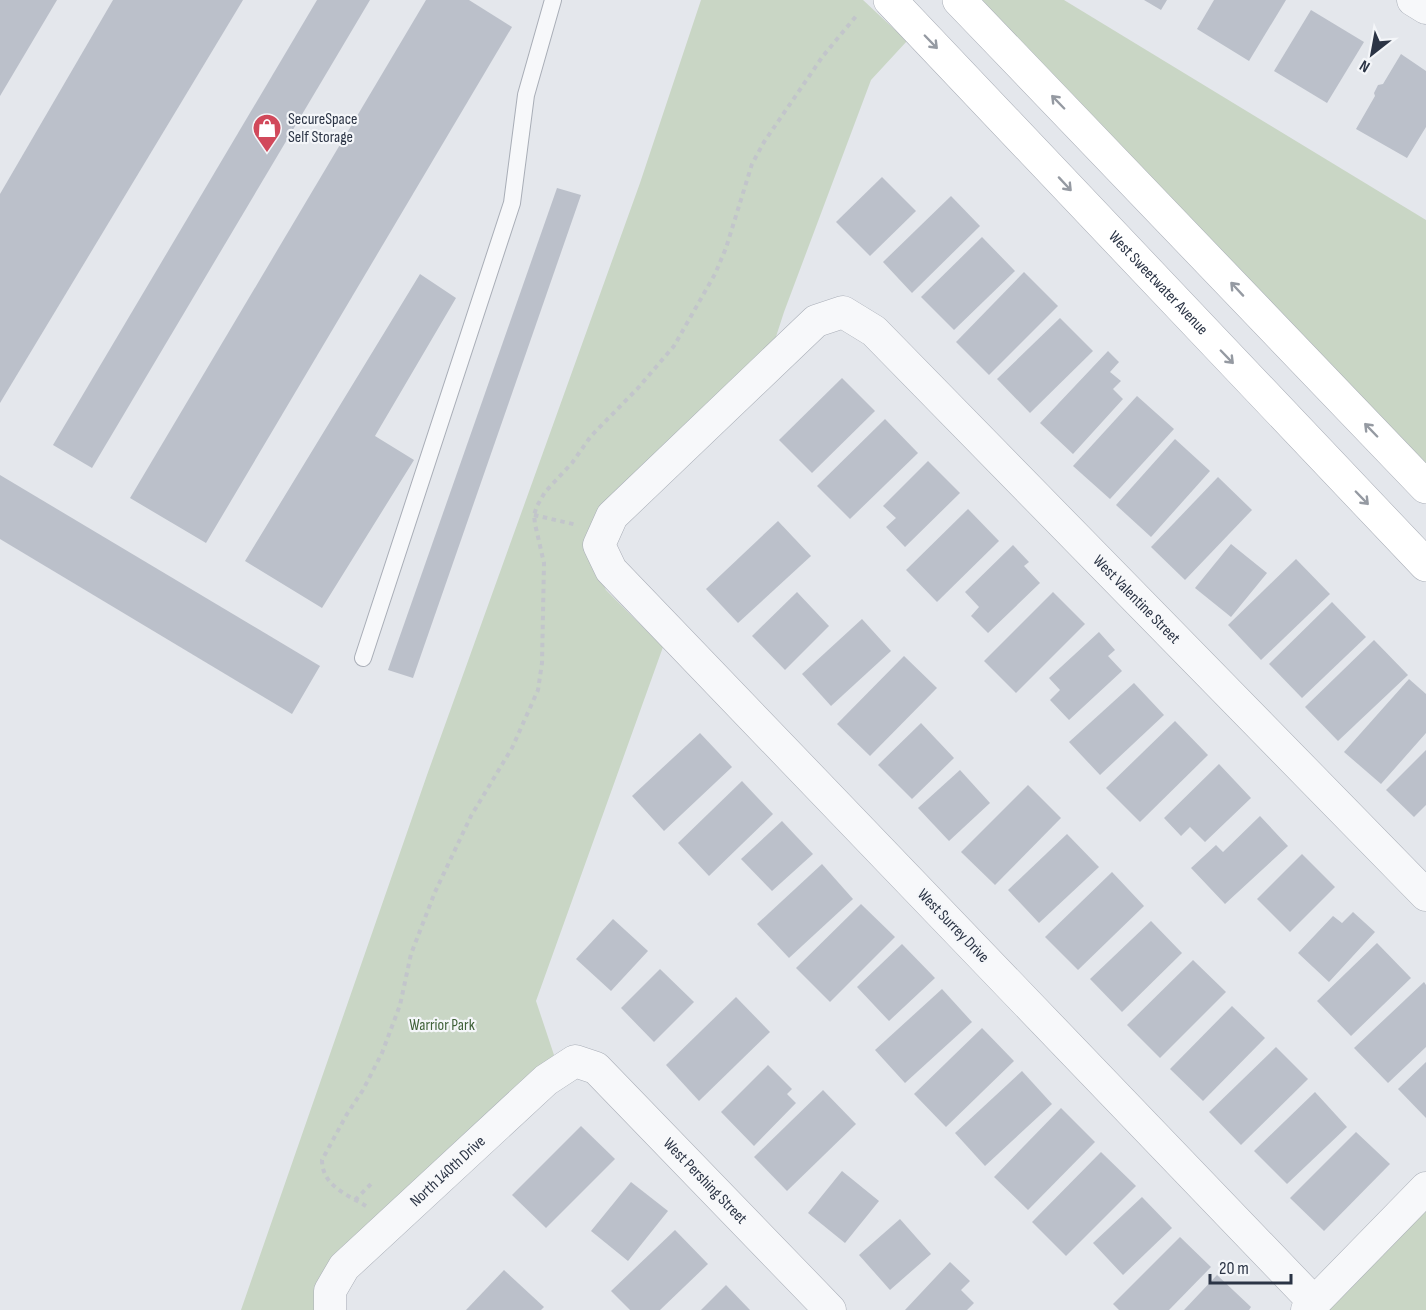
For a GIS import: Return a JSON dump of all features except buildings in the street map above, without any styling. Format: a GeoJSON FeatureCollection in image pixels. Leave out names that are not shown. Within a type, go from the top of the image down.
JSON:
{"type":"FeatureCollection","features":[{"type":"Feature","properties":{"kind":"street","name":"West Sweetwater Avenue"},"geometry":{"type":"LineString","coordinates":[[890,0],[1426,565]]}},
{"type":"Feature","properties":{"kind":"street"},"geometry":{"type":"LineString","coordinates":[[959,0],[1426,487]]}},
{"type":"Feature","properties":{"kind":"street"},"geometry":{"type":"LineString","coordinates":[[1413,0],[1426,8]]}},
{"type":"Feature","properties":{"kind":"street","name":"West Valentine Street"},"geometry":{"type":"LineString","coordinates":[[592,536],[816,321],[843,312],[874,331],[1426,895]]}},
{"type":"Feature","properties":{"kind":"street"},"geometry":{"type":"LineString","coordinates":[[1275,406],[1311,367]]}},
{"type":"Feature","properties":{"kind":"street","name":"West Surrey Drive"},"geometry":{"type":"LineString","coordinates":[[592,536],[611,570],[1311,1306]]}},
{"type":"Feature","properties":{"kind":"street","name":"North 140th Drive"},"geometry":{"type":"LineString","coordinates":[[330,1301],[344,1267],[546,1080],[575,1060]]}},
{"type":"Feature","properties":{"kind":"street","name":"West Pershing Street"},"geometry":{"type":"LineString","coordinates":[[575,1060],[596,1068],[830,1310]]}},
{"type":"Feature","properties":{"kind":"street"},"geometry":{"type":"LineString","coordinates":[[1311,1306],[1426,1188]]}},
{"type":"Feature","properties":{"kind":"lane"},"geometry":{"type":"LineString","coordinates":[[363,658],[512,203],[526,95],[553,0]]}},
{"type":"Feature","properties":{"kind":"path"},"geometry":{"type":"LineString","coordinates":[[372,1210],[328,1180],[322,1167],[322,1160],[382,1053],[400,1005],[411,954],[435,892],[471,816],[512,747],[538,690],[542,663],[544,563],[534,515],[545,492],[572,463],[591,436],[638,388],[674,346],[715,274],[726,248],[752,164],[764,142],[823,56],[857,15]]}},
{"type":"Feature","properties":{"kind":"path"},"geometry":{"type":"LineString","coordinates":[[534,515],[592,536]]}},
{"type":"Feature","properties":{"kind":"path"},"geometry":{"type":"LineString","coordinates":[[355,1200],[373,1182]]}},
{"type":"Feature","properties":{"kind":"green space","name":"Warrior Park"},"geometry":{"type":"Polygon","coordinates":[[[701,0],[863,0],[907,41],[871,80],[773,346],[591,557],[606,590],[663,647],[536,1001],[554,1055],[479,1122],[319,1310],[241,1310],[427,775],[640,183],[701,0]]]}},
{"type":"Feature","properties":{"kind":"green space"},"geometry":{"type":"Polygon","coordinates":[[[970,0],[1064,0],[1426,220],[1426,473],[970,0]]]}},
{"type":"Feature","properties":{"kind":"green space"},"geometry":{"type":"Polygon","coordinates":[[[1426,1205],[1426,1310],[1324,1310],[1426,1205]]]}},
{"type":"Feature","properties":{"kind":"place","name":"SecureSpace Self Storage"},"geometry":{"type":"Point","coordinates":[267,154]}}]}
